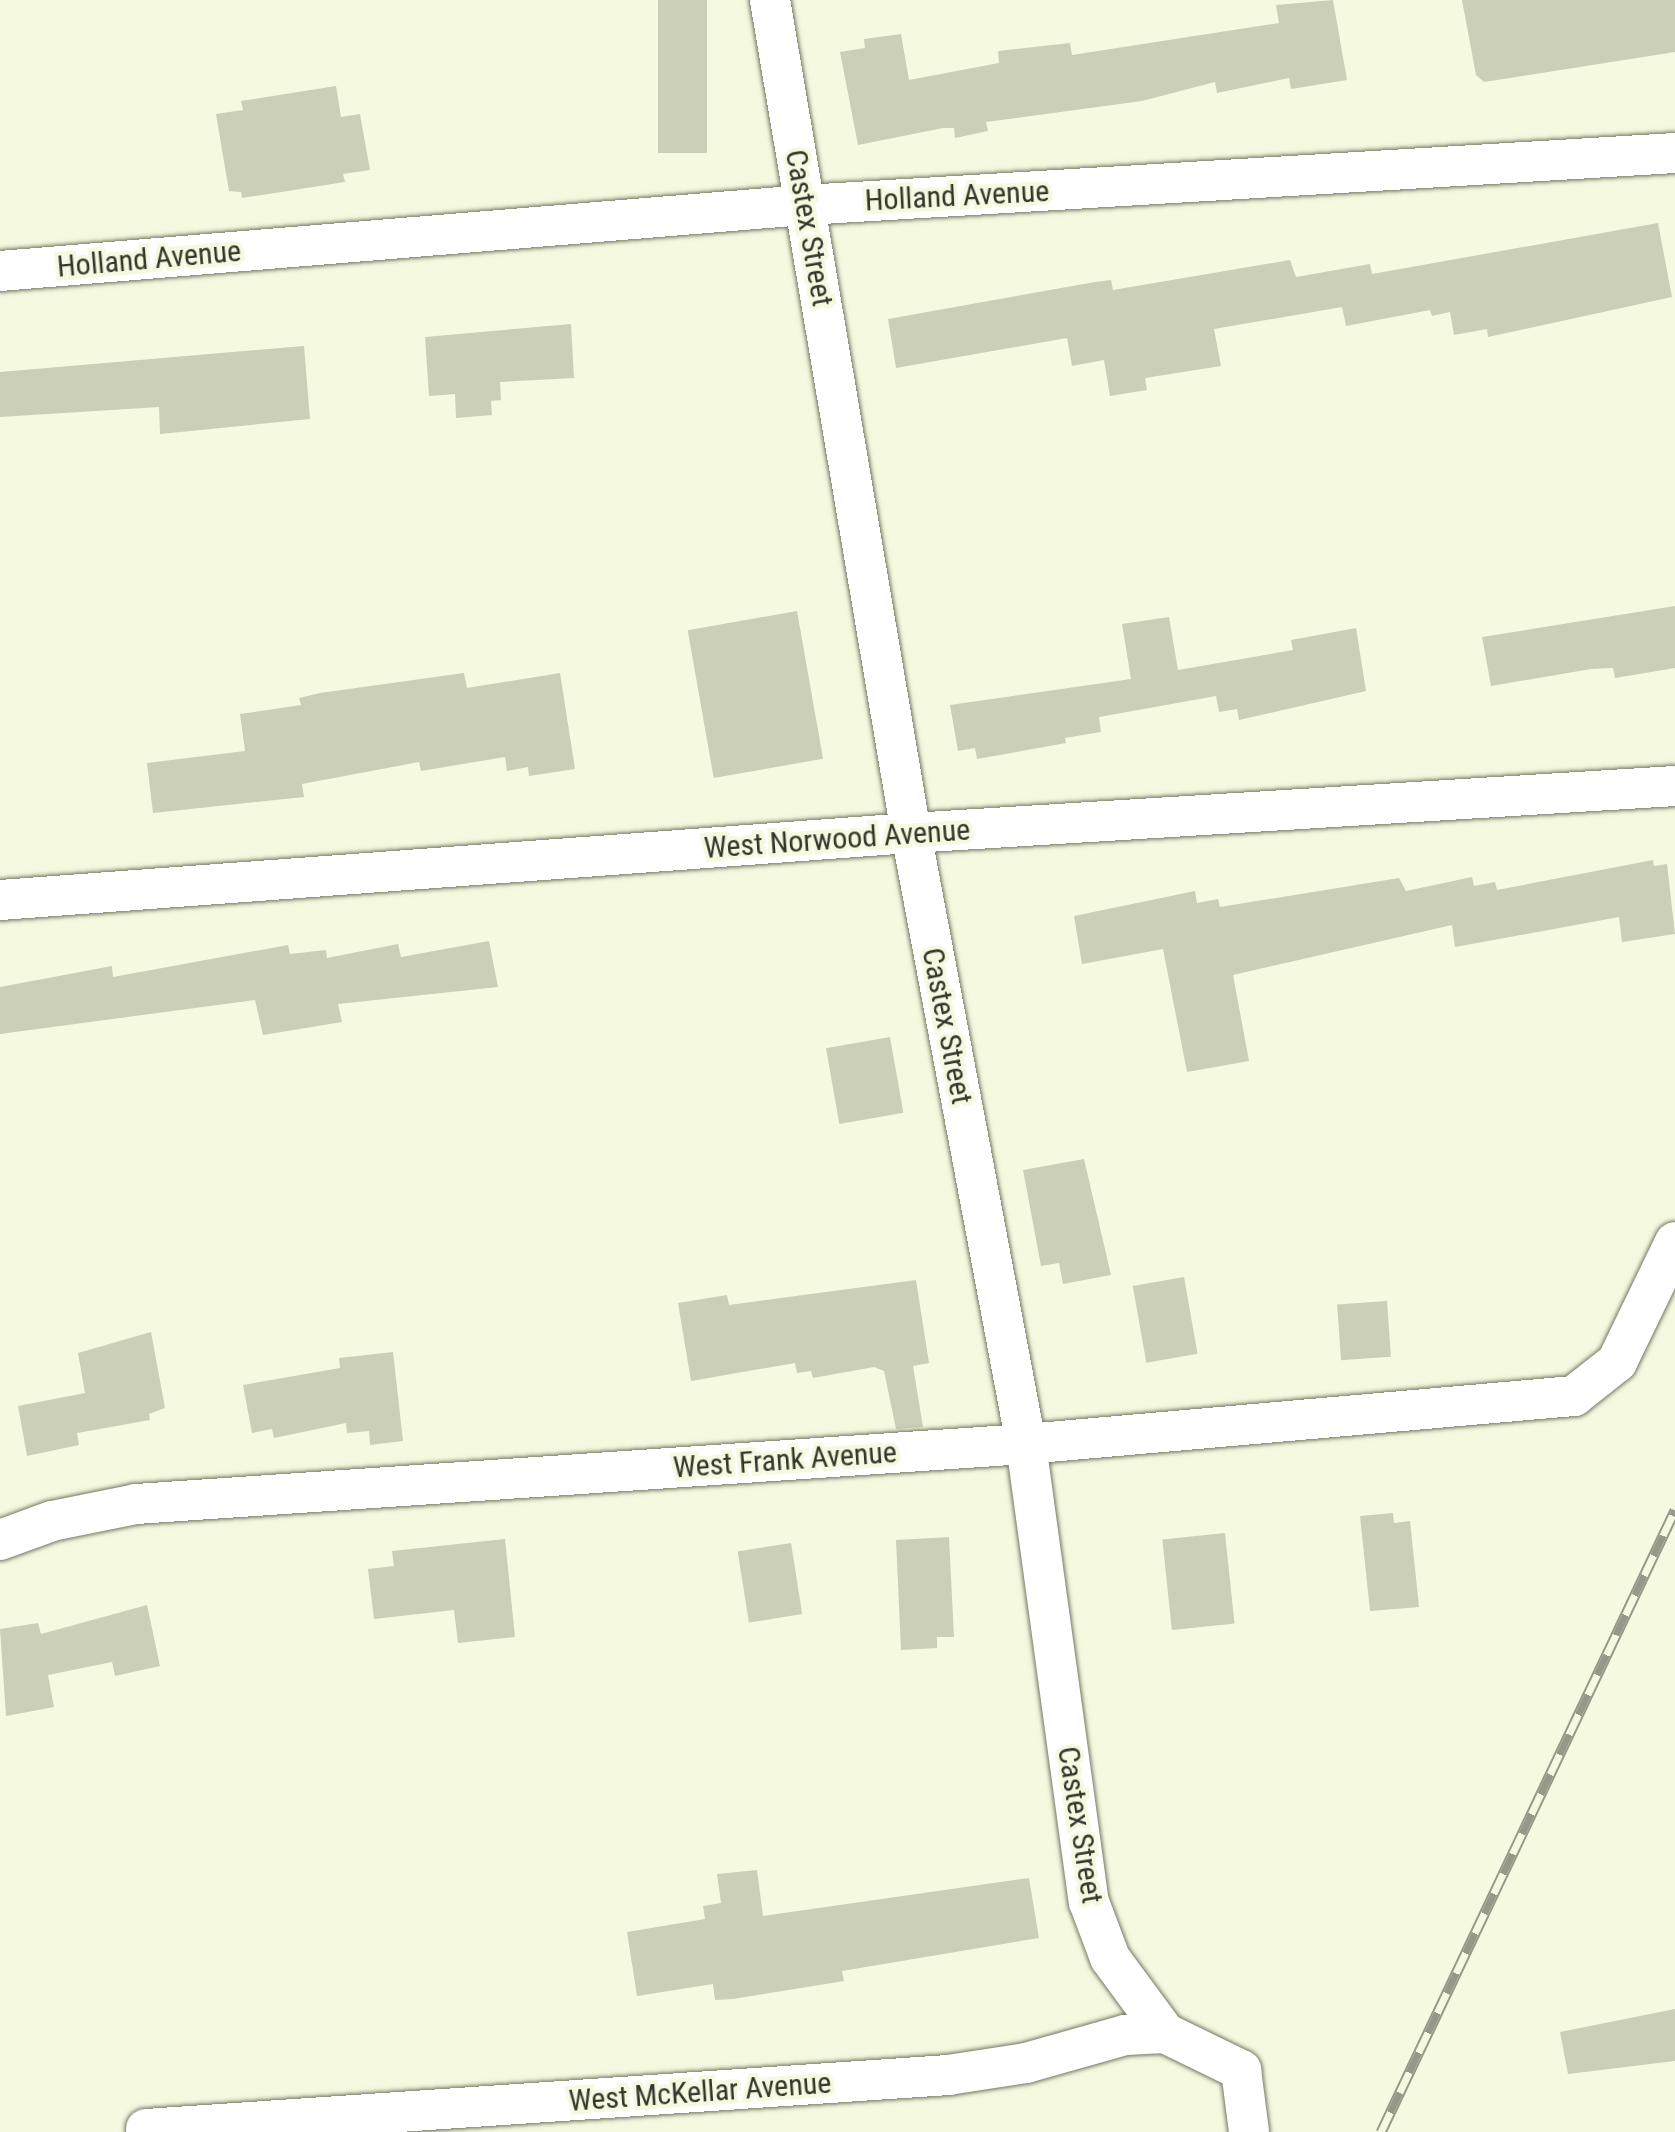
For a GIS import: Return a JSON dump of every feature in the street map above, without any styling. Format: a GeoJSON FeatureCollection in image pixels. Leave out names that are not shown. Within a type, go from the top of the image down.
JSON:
{"type":"FeatureCollection","features":[{"type":"Feature","properties":{"kind":"street","name":"Castex Street"},"geometry":{"type":"LineString","coordinates":[[770,0],[911,833],[1026,1444],[1089,1902],[1110,1958],[1166,2033]]}},
{"type":"Feature","properties":{"kind":"street","name":"Holland Avenue"},"geometry":{"type":"LineString","coordinates":[[0,271],[805,205],[1675,153]]}},
{"type":"Feature","properties":{"kind":"street","name":"West Norwood Avenue"},"geometry":{"type":"LineString","coordinates":[[0,900],[911,833],[1675,786]]}},
{"type":"Feature","properties":{"kind":"street","name":"West Frank Avenue"},"geometry":{"type":"LineString","coordinates":[[0,1540],[52,1521],[136,1504],[1026,1444],[1574,1396],[1617,1362],[1675,1242]]}},
{"type":"Feature","properties":{"kind":"street"},"geometry":{"type":"LineString","coordinates":[[1166,2033],[1241,2070],[1249,2132]]}},
{"type":"Feature","properties":{"kind":"street","name":"West McKellar Avenue"},"geometry":{"type":"LineString","coordinates":[[146,2130],[948,2075],[1026,2063],[1125,2035],[1166,2033]]}},
{"type":"Feature","properties":{"kind":"building"},"geometry":{"type":"Polygon","coordinates":[[[658,0],[707,0],[707,153],[658,153],[658,0]]]}},
{"type":"Feature","properties":{"kind":"building"},"geometry":{"type":"Polygon","coordinates":[[[1333,0],[1347,80],[1291,89],[1289,78],[1217,93],[1215,82],[1142,101],[986,122],[988,131],[955,138],[954,128],[943,128],[858,145],[840,52],[865,48],[864,39],[901,34],[909,80],[999,63],[998,51],[1070,43],[1072,55],[1279,23],[1276,5],[1333,0]]]}},
{"type":"Feature","properties":{"kind":"building"},"geometry":{"type":"Polygon","coordinates":[[[1462,0],[1675,0],[1675,52],[1484,82],[1476,75],[1462,0]]]}},
{"type":"Feature","properties":{"kind":"building"},"geometry":{"type":"Polygon","coordinates":[[[336,86],[341,117],[360,114],[370,170],[343,174],[345,182],[242,198],[241,192],[229,191],[216,114],[243,110],[241,101],[336,86]]]}},
{"type":"Feature","properties":{"kind":"building"},"geometry":{"type":"Polygon","coordinates":[[[1658,223],[1672,297],[1488,337],[1487,329],[1454,335],[1450,312],[1432,316],[1430,310],[1346,326],[1342,307],[1214,329],[1221,366],[1145,378],[1147,390],[1110,396],[1104,360],[1072,366],[1067,338],[896,368],[888,319],[1095,282],[1111,280],[1113,290],[1290,260],[1296,277],[1370,264],[1372,274],[1658,223]]]}},
{"type":"Feature","properties":{"kind":"building"},"geometry":{"type":"Polygon","coordinates":[[[571,324],[574,378],[500,382],[501,400],[491,401],[492,415],[456,418],[455,394],[429,396],[425,337],[571,324]]]}},
{"type":"Feature","properties":{"kind":"building"},"geometry":{"type":"Polygon","coordinates":[[[304,346],[310,419],[160,434],[159,407],[0,417],[0,372],[304,346]]]}},
{"type":"Feature","properties":{"kind":"building"},"geometry":{"type":"Polygon","coordinates":[[[1675,606],[1675,668],[1615,678],[1613,668],[1591,669],[1491,686],[1482,637],[1675,606]]]}},
{"type":"Feature","properties":{"kind":"building"},"geometry":{"type":"Polygon","coordinates":[[[797,611],[823,759],[714,778],[688,630],[797,611]]]}},
{"type":"Feature","properties":{"kind":"building"},"geometry":{"type":"Polygon","coordinates":[[[1169,617],[1178,670],[1293,650],[1291,640],[1356,628],[1366,691],[1239,720],[1237,709],[1219,712],[1216,696],[1099,717],[1101,732],[1065,738],[1066,743],[977,759],[975,748],[958,751],[950,705],[1131,679],[1122,624],[1169,617]]]}},
{"type":"Feature","properties":{"kind":"building"},"geometry":{"type":"Polygon","coordinates":[[[464,673],[467,688],[560,673],[575,769],[529,776],[528,767],[507,771],[505,757],[421,771],[419,762],[302,784],[304,797],[153,813],[147,763],[245,751],[240,714],[301,705],[299,698],[320,693],[464,673]]]}},
{"type":"Feature","properties":{"kind":"building"},"geometry":{"type":"Polygon","coordinates":[[[1653,860],[1654,866],[1667,864],[1675,934],[1622,942],[1619,917],[1455,947],[1452,925],[1233,975],[1249,1061],[1187,1072],[1163,949],[1082,964],[1074,916],[1195,891],[1197,903],[1218,899],[1220,907],[1399,878],[1406,891],[1472,877],[1474,886],[1495,882],[1497,890],[1653,860]]]}},
{"type":"Feature","properties":{"kind":"building"},"geometry":{"type":"Polygon","coordinates":[[[489,941],[498,987],[338,1004],[342,1022],[263,1035],[255,1000],[0,1034],[0,987],[112,966],[113,977],[288,945],[290,954],[326,950],[327,958],[398,944],[401,957],[489,941]]]}},
{"type":"Feature","properties":{"kind":"building"},"geometry":{"type":"Polygon","coordinates":[[[890,1037],[903,1113],[839,1124],[826,1048],[890,1037]]]}},
{"type":"Feature","properties":{"kind":"building"},"geometry":{"type":"Polygon","coordinates":[[[1084,1159],[1111,1275],[1063,1284],[1059,1263],[1041,1266],[1023,1170],[1084,1159]]]}},
{"type":"Feature","properties":{"kind":"building"},"geometry":{"type":"Polygon","coordinates":[[[1184,1277],[1198,1354],[1146,1363],[1133,1286],[1184,1277]]]}},
{"type":"Feature","properties":{"kind":"building"},"geometry":{"type":"Polygon","coordinates":[[[916,1280],[929,1363],[913,1366],[923,1427],[896,1429],[884,1371],[874,1367],[813,1378],[811,1371],[797,1373],[795,1363],[691,1381],[678,1303],[727,1295],[729,1305],[916,1280]]]}},
{"type":"Feature","properties":{"kind":"building"},"geometry":{"type":"Polygon","coordinates":[[[1387,1301],[1391,1357],[1341,1360],[1337,1304],[1387,1301]]]}},
{"type":"Feature","properties":{"kind":"building"},"geometry":{"type":"Polygon","coordinates":[[[151,1332],[165,1408],[149,1414],[150,1420],[77,1433],[79,1445],[27,1456],[18,1406],[85,1393],[78,1353],[151,1332]]]}},
{"type":"Feature","properties":{"kind":"building"},"geometry":{"type":"Polygon","coordinates":[[[393,1352],[403,1441],[370,1445],[369,1431],[347,1433],[346,1423],[274,1438],[272,1429],[252,1433],[243,1385],[340,1368],[339,1358],[393,1352]]]}},
{"type":"Feature","properties":{"kind":"building"},"geometry":{"type":"Polygon","coordinates":[[[1393,1513],[1394,1523],[1410,1521],[1419,1607],[1370,1611],[1360,1516],[1393,1513]]]}},
{"type":"Feature","properties":{"kind":"building"},"geometry":{"type":"Polygon","coordinates":[[[1225,1533],[1235,1624],[1172,1630],[1162,1540],[1225,1533]]]}},
{"type":"Feature","properties":{"kind":"building"},"geometry":{"type":"Polygon","coordinates":[[[949,1537],[954,1637],[937,1637],[937,1648],[901,1650],[896,1540],[949,1537]]]}},
{"type":"Feature","properties":{"kind":"building"},"geometry":{"type":"Polygon","coordinates":[[[505,1539],[515,1637],[458,1643],[454,1610],[374,1619],[368,1569],[394,1566],[392,1551],[505,1539]]]}},
{"type":"Feature","properties":{"kind":"building"},"geometry":{"type":"Polygon","coordinates":[[[791,1543],[802,1614],[749,1623],[738,1551],[791,1543]]]}},
{"type":"Feature","properties":{"kind":"building"},"geometry":{"type":"Polygon","coordinates":[[[147,1605],[160,1666],[115,1676],[112,1662],[48,1675],[54,1707],[6,1716],[0,1629],[38,1623],[41,1634],[147,1605]]]}},
{"type":"Feature","properties":{"kind":"building"},"geometry":{"type":"Polygon","coordinates":[[[757,1870],[763,1916],[1029,1878],[1039,1938],[842,1971],[844,1981],[733,1999],[715,2000],[713,1984],[637,1996],[627,1932],[705,1919],[703,1906],[721,1903],[717,1874],[757,1870]]]}},
{"type":"Feature","properties":{"kind":"building"},"geometry":{"type":"Polygon","coordinates":[[[1675,2009],[1675,2061],[1568,2074],[1560,2032],[1675,2009]]]}},
{"type":"Feature","properties":{"kind":"railway"},"geometry":{"type":"LineString","coordinates":[[1381,2132],[1675,1510]]}}]}
